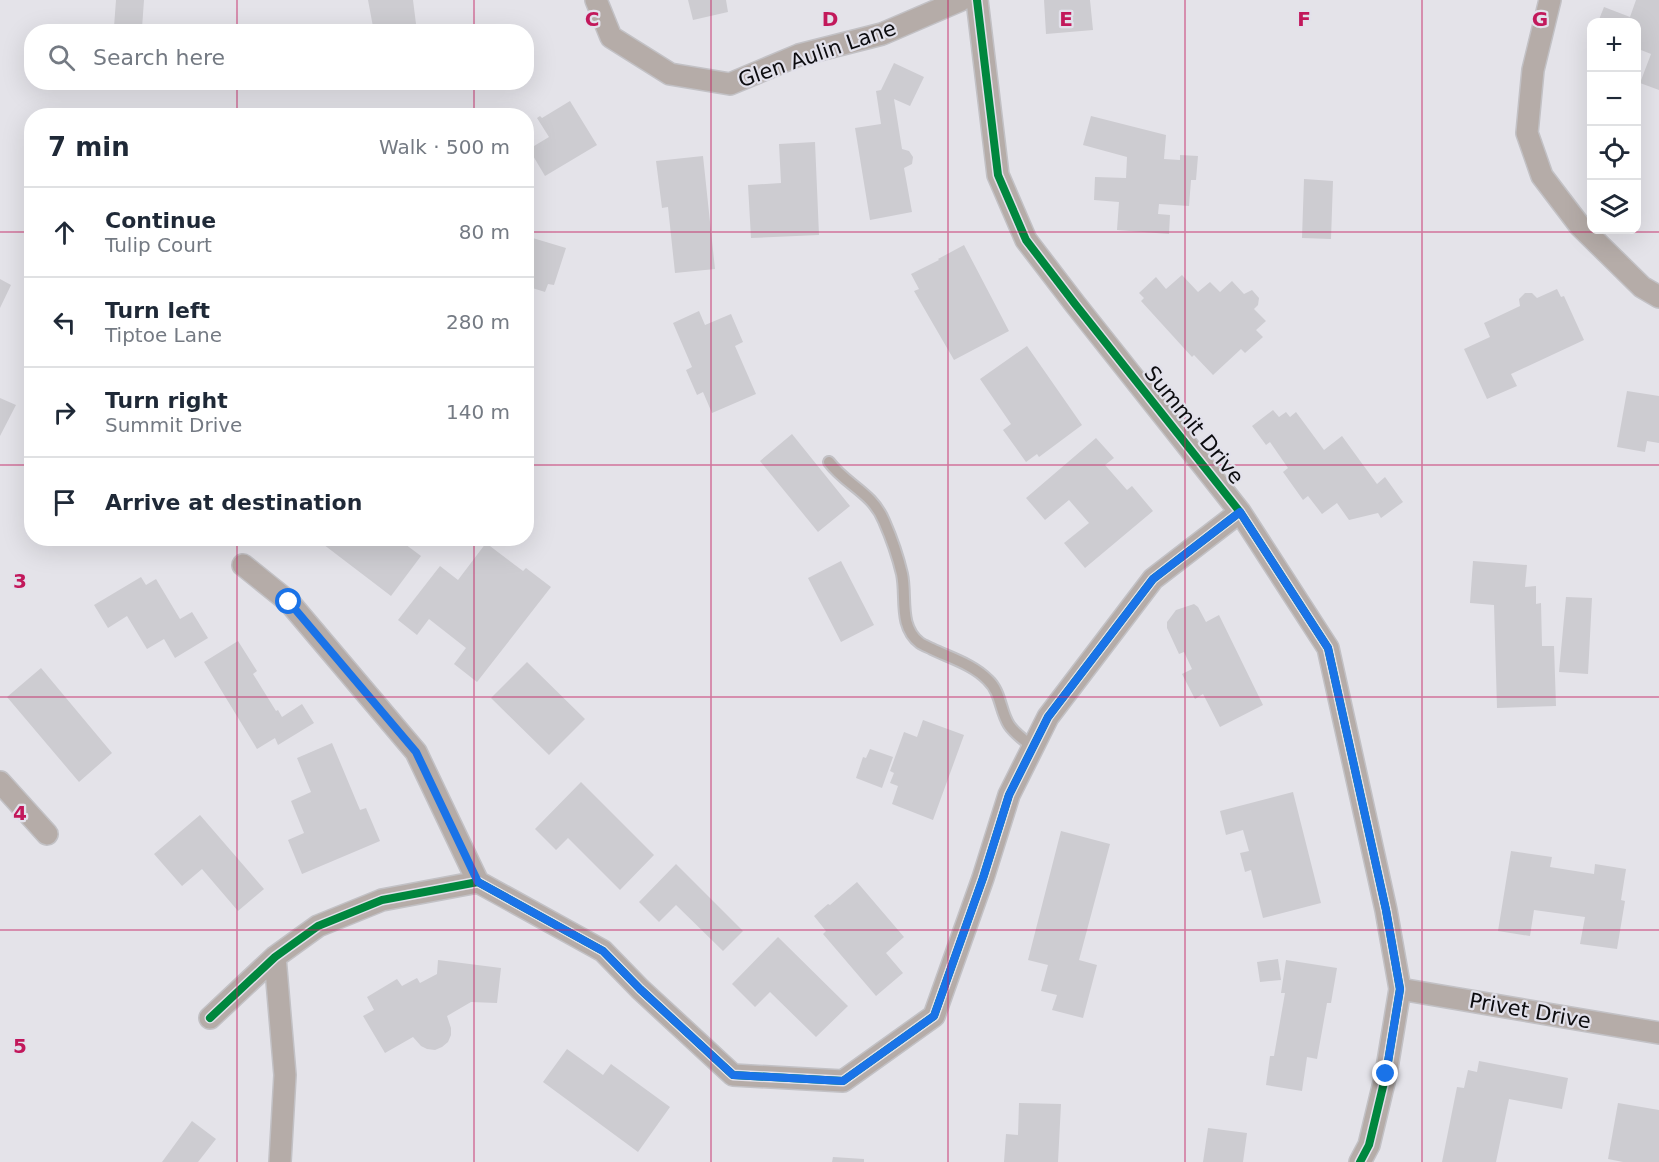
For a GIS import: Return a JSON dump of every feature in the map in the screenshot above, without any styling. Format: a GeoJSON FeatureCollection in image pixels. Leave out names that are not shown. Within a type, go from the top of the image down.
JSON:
{"type":"FeatureCollection","features":[{"type":"Feature","properties":{"kind":"street","name":"Glen Aulin Lane"},"geometry":{"type":"LineString","coordinates":[[596,0],[611,37],[670,75],[730,84],[799,55],[882,34],[961,0]]}},
{"type":"Feature","properties":{"kind":"street","name":"Summit Drive"},"geometry":{"type":"LineString","coordinates":[[977,0],[998,175],[1026,240],[1240,512],[1328,648],[1386,910],[1400,989],[1386,1074],[1368,1145],[1360,1162]]}},
{"type":"Feature","properties":{"kind":"street"},"geometry":{"type":"LineString","coordinates":[[1550,0],[1533,70],[1527,133],[1542,176],[1580,226],[1642,287],[1659,297]]}},
{"type":"Feature","properties":{"kind":"street"},"geometry":{"type":"LineString","coordinates":[[243,565],[289,602],[416,752],[478,882],[603,951],[640,989],[733,1075],[843,1081],[934,1016],[983,878],[1009,795],[1048,717],[1153,579],[1240,512]]}},
{"type":"Feature","properties":{"kind":"street"},"geometry":{"type":"LineString","coordinates":[[0,782],[47,834]]}},
{"type":"Feature","properties":{"kind":"street"},"geometry":{"type":"LineString","coordinates":[[210,1018],[275,957],[318,926],[382,900],[478,882]]}},
{"type":"Feature","properties":{"kind":"street"},"geometry":{"type":"LineString","coordinates":[[275,957],[285,1076],[280,1162]]}},
{"type":"Feature","properties":{"kind":"street","name":"Privet Drive"},"geometry":{"type":"LineString","coordinates":[[1400,989],[1659,1033]]}},
{"type":"Feature","properties":{"kind":"lane"},"geometry":{"type":"LineString","coordinates":[[828,462],[837,473],[872,501],[884,520],[902,575],[903,605],[908,627],[919,643],[974,669],[989,680],[998,694],[1009,725],[1033,747]]}},
{"type":"Feature","properties":{"kind":"building"},"geometry":{"type":"Polygon","coordinates":[[[116,0],[144,0],[142,24],[114,24],[116,0]]]}},
{"type":"Feature","properties":{"kind":"building"},"geometry":{"type":"Polygon","coordinates":[[[368,0],[413,0],[416,24],[372,24],[368,0]]]}},
{"type":"Feature","properties":{"kind":"building"},"geometry":{"type":"Polygon","coordinates":[[[688,0],[726,0],[728,12],[693,20],[688,0]]]}},
{"type":"Feature","properties":{"kind":"building"},"geometry":{"type":"Polygon","coordinates":[[[1044,0],[1090,0],[1093,30],[1046,34],[1044,0]]]}},
{"type":"Feature","properties":{"kind":"building"},"geometry":{"type":"Polygon","coordinates":[[[1636,0],[1659,0],[1659,90],[1641,83],[1651,54],[1641,50],[1641,18],[1600,18],[1604,7],[1630,17],[1636,0]]]}},
{"type":"Feature","properties":{"kind":"building"},"geometry":{"type":"Polygon","coordinates":[[[894,63],[924,77],[910,106],[894,99],[902,149],[909,151],[913,157],[912,164],[904,168],[912,212],[870,220],[855,128],[881,124],[876,91],[881,90],[894,63]]]}},
{"type":"Feature","properties":{"kind":"building"},"geometry":{"type":"Polygon","coordinates":[[[570,101],[597,145],[545,176],[534,157],[534,146],[549,137],[537,118],[540,116],[542,118],[570,101]]]}},
{"type":"Feature","properties":{"kind":"building"},"geometry":{"type":"Polygon","coordinates":[[[1091,116],[1166,135],[1164,159],[1180,160],[1180,155],[1198,156],[1196,180],[1191,180],[1189,206],[1159,204],[1158,214],[1170,215],[1169,234],[1117,230],[1119,202],[1094,200],[1095,177],[1126,178],[1127,157],[1083,145],[1091,116]]]}},
{"type":"Feature","properties":{"kind":"building"},"geometry":{"type":"Polygon","coordinates":[[[815,142],[819,235],[751,238],[748,185],[781,183],[779,144],[815,142]]]}},
{"type":"Feature","properties":{"kind":"building"},"geometry":{"type":"Polygon","coordinates":[[[703,156],[715,269],[675,273],[668,207],[662,208],[656,161],[703,156]]]}},
{"type":"Feature","properties":{"kind":"building"},"geometry":{"type":"Polygon","coordinates":[[[1304,179],[1333,181],[1331,239],[1302,238],[1304,179]]]}},
{"type":"Feature","properties":{"kind":"building"},"geometry":{"type":"Polygon","coordinates":[[[534,238],[566,248],[554,285],[548,284],[545,292],[534,289],[534,238]]]}},
{"type":"Feature","properties":{"kind":"building"},"geometry":{"type":"Polygon","coordinates":[[[964,245],[1009,331],[954,360],[914,291],[919,289],[911,274],[964,245]]]}},
{"type":"Feature","properties":{"kind":"building"},"geometry":{"type":"Polygon","coordinates":[[[1182,275],[1198,292],[1210,282],[1220,292],[1232,281],[1244,294],[1252,290],[1259,298],[1258,305],[1254,309],[1266,321],[1256,330],[1263,337],[1245,353],[1241,349],[1213,375],[1194,355],[1192,357],[1141,301],[1144,298],[1139,293],[1156,277],[1166,289],[1182,275]]]}},
{"type":"Feature","properties":{"kind":"building"},"geometry":{"type":"Polygon","coordinates":[[[0,279],[11,285],[0,308],[0,279]]]}},
{"type":"Feature","properties":{"kind":"building"},"geometry":{"type":"Polygon","coordinates":[[[1557,289],[1561,297],[1564,296],[1584,340],[1511,374],[1517,386],[1487,399],[1464,349],[1490,337],[1484,323],[1520,306],[1519,299],[1525,293],[1532,293],[1537,298],[1557,289]]]}},
{"type":"Feature","properties":{"kind":"building"},"geometry":{"type":"Polygon","coordinates":[[[699,311],[705,325],[731,314],[743,342],[735,346],[756,394],[712,413],[703,392],[697,395],[686,370],[692,367],[673,323],[699,311]]]}},
{"type":"Feature","properties":{"kind":"building"},"geometry":{"type":"Polygon","coordinates":[[[1027,346],[1082,425],[1039,457],[1037,454],[1026,462],[1003,430],[1011,424],[980,379],[1027,346]]]}},
{"type":"Feature","properties":{"kind":"building"},"geometry":{"type":"Polygon","coordinates":[[[1627,391],[1659,396],[1659,443],[1647,441],[1645,452],[1617,447],[1627,391]]]}},
{"type":"Feature","properties":{"kind":"building"},"geometry":{"type":"Polygon","coordinates":[[[0,398],[16,405],[0,436],[0,398]]]}},
{"type":"Feature","properties":{"kind":"building"},"geometry":{"type":"Polygon","coordinates":[[[1273,410],[1279,417],[1286,412],[1290,417],[1296,412],[1324,450],[1342,436],[1377,484],[1385,477],[1403,502],[1381,518],[1378,513],[1349,520],[1337,503],[1322,514],[1308,496],[1303,500],[1283,472],[1288,468],[1270,442],[1266,445],[1252,426],[1273,410]]]}},
{"type":"Feature","properties":{"kind":"building"},"geometry":{"type":"Polygon","coordinates":[[[792,434],[850,506],[818,532],[760,461],[792,434]]]}},
{"type":"Feature","properties":{"kind":"building"},"geometry":{"type":"Polygon","coordinates":[[[1096,438],[1114,458],[1105,465],[1127,490],[1132,486],[1153,511],[1085,568],[1064,543],[1089,523],[1069,500],[1045,520],[1026,498],[1096,438]]]}},
{"type":"Feature","properties":{"kind":"building"},"geometry":{"type":"Polygon","coordinates":[[[325,546],[408,546],[421,556],[391,596],[325,546]]]}},
{"type":"Feature","properties":{"kind":"building"},"geometry":{"type":"Polygon","coordinates":[[[484,546],[490,546],[523,571],[526,568],[551,587],[477,682],[454,664],[466,648],[429,619],[417,635],[398,620],[440,566],[458,580],[484,546]]]}},
{"type":"Feature","properties":{"kind":"building"},"geometry":{"type":"Polygon","coordinates":[[[841,561],[874,625],[841,642],[808,578],[841,561]]]}},
{"type":"Feature","properties":{"kind":"building"},"geometry":{"type":"Polygon","coordinates":[[[1473,561],[1527,565],[1525,587],[1536,586],[1536,604],[1541,603],[1542,646],[1554,646],[1556,706],[1497,708],[1494,605],[1470,603],[1473,561]]]}},
{"type":"Feature","properties":{"kind":"building"},"geometry":{"type":"Polygon","coordinates":[[[141,577],[146,585],[156,579],[180,619],[192,612],[208,638],[175,658],[164,639],[147,649],[127,616],[108,628],[94,605],[141,577]]]}},
{"type":"Feature","properties":{"kind":"building"},"geometry":{"type":"Polygon","coordinates":[[[1566,597],[1592,598],[1588,674],[1559,672],[1566,597]]]}},
{"type":"Feature","properties":{"kind":"building"},"geometry":{"type":"Polygon","coordinates":[[[1194,604],[1206,622],[1219,615],[1263,705],[1220,727],[1203,694],[1195,699],[1182,674],[1192,669],[1184,652],[1179,654],[1167,628],[1167,622],[1176,610],[1194,604]]]}},
{"type":"Feature","properties":{"kind":"building"},"geometry":{"type":"Polygon","coordinates":[[[238,641],[257,671],[253,674],[276,711],[278,710],[282,717],[302,704],[314,723],[278,745],[275,738],[257,749],[204,662],[238,641]]]}},
{"type":"Feature","properties":{"kind":"building"},"geometry":{"type":"Polygon","coordinates":[[[527,662],[585,719],[549,755],[491,698],[527,662]]]}},
{"type":"Feature","properties":{"kind":"building"},"geometry":{"type":"Polygon","coordinates":[[[41,668],[112,753],[79,782],[7,697],[41,668]]]}},
{"type":"Feature","properties":{"kind":"building"},"geometry":{"type":"Polygon","coordinates":[[[923,720],[964,735],[933,820],[892,804],[898,786],[890,783],[894,773],[890,771],[904,732],[917,737],[923,720]]]}},
{"type":"Feature","properties":{"kind":"building"},"geometry":{"type":"Polygon","coordinates":[[[332,743],[360,810],[366,808],[380,841],[302,874],[288,840],[304,833],[291,801],[311,792],[297,758],[332,743]]]}},
{"type":"Feature","properties":{"kind":"building"},"geometry":{"type":"Polygon","coordinates":[[[870,749],[893,757],[882,788],[856,778],[863,757],[866,758],[870,749]]]}},
{"type":"Feature","properties":{"kind":"building"},"geometry":{"type":"Polygon","coordinates":[[[581,782],[654,855],[620,890],[568,838],[556,850],[535,829],[581,782]]]}},
{"type":"Feature","properties":{"kind":"building"},"geometry":{"type":"Polygon","coordinates":[[[1293,792],[1321,903],[1263,918],[1251,870],[1245,872],[1240,853],[1249,851],[1243,830],[1226,835],[1220,811],[1293,792]]]}},
{"type":"Feature","properties":{"kind":"building"},"geometry":{"type":"Polygon","coordinates":[[[200,815],[264,889],[238,911],[202,869],[182,886],[154,854],[200,815]]]}},
{"type":"Feature","properties":{"kind":"building"},"geometry":{"type":"Polygon","coordinates":[[[1061,831],[1110,844],[1079,960],[1097,965],[1083,1018],[1052,1010],[1057,995],[1041,991],[1048,965],[1028,960],[1061,831]]]}},
{"type":"Feature","properties":{"kind":"building"},"geometry":{"type":"Polygon","coordinates":[[[1511,851],[1552,857],[1550,867],[1594,874],[1595,864],[1626,869],[1621,900],[1625,901],[1617,949],[1580,944],[1585,917],[1534,910],[1530,936],[1498,931],[1511,851]]]}},
{"type":"Feature","properties":{"kind":"building"},"geometry":{"type":"Polygon","coordinates":[[[676,864],[743,931],[723,951],[676,905],[659,922],[639,902],[676,864]]]}},
{"type":"Feature","properties":{"kind":"building"},"geometry":{"type":"Polygon","coordinates":[[[857,882],[904,937],[886,953],[903,973],[876,996],[823,934],[826,931],[814,916],[857,882]]]}},
{"type":"Feature","properties":{"kind":"building"},"geometry":{"type":"Polygon","coordinates":[[[778,937],[848,1006],[816,1037],[770,992],[755,1007],[732,984],[778,937]]]}},
{"type":"Feature","properties":{"kind":"building"},"geometry":{"type":"Polygon","coordinates":[[[1278,959],[1281,980],[1260,982],[1257,962],[1278,959]]]}},
{"type":"Feature","properties":{"kind":"building"},"geometry":{"type":"Polygon","coordinates":[[[438,960],[501,968],[497,1003],[471,1002],[447,1016],[451,1035],[442,1047],[435,1050],[427,1049],[413,1037],[385,1053],[363,1016],[374,1010],[367,997],[397,979],[402,986],[417,978],[420,983],[437,974],[438,960]]]}},
{"type":"Feature","properties":{"kind":"building"},"geometry":{"type":"Polygon","coordinates":[[[1286,960],[1337,968],[1331,1003],[1327,1003],[1317,1059],[1307,1057],[1302,1091],[1266,1085],[1270,1056],[1274,1056],[1285,993],[1281,993],[1286,960]]]}},
{"type":"Feature","properties":{"kind":"building"},"geometry":{"type":"Polygon","coordinates":[[[567,1049],[603,1075],[611,1064],[670,1107],[638,1152],[543,1082],[567,1049]]]}},
{"type":"Feature","properties":{"kind":"building"},"geometry":{"type":"Polygon","coordinates":[[[1479,1061],[1568,1078],[1562,1109],[1509,1099],[1496,1162],[1442,1162],[1457,1087],[1464,1088],[1468,1070],[1477,1072],[1479,1061]]]}},
{"type":"Feature","properties":{"kind":"building"},"geometry":{"type":"Polygon","coordinates":[[[1019,1103],[1061,1104],[1058,1162],[1004,1162],[1006,1134],[1018,1135],[1019,1103]]]}},
{"type":"Feature","properties":{"kind":"building"},"geometry":{"type":"Polygon","coordinates":[[[1618,1103],[1659,1110],[1659,1162],[1623,1162],[1608,1159],[1618,1103]]]}},
{"type":"Feature","properties":{"kind":"building"},"geometry":{"type":"Polygon","coordinates":[[[192,1121],[216,1139],[198,1162],[162,1162],[192,1121]]]}},
{"type":"Feature","properties":{"kind":"building"},"geometry":{"type":"Polygon","coordinates":[[[1208,1128],[1247,1133],[1243,1162],[1203,1162],[1208,1128]]]}},
{"type":"Feature","properties":{"kind":"building"},"geometry":{"type":"Polygon","coordinates":[[[833,1157],[864,1159],[864,1162],[832,1162],[833,1157]]]}},
{"type":"Feature","properties":{"kind":"cycle path"},"geometry":{"type":"LineString","coordinates":[[977,0],[998,175],[1026,240],[1240,512],[1328,648],[1386,910],[1400,989],[1386,1074],[1369,1145],[1360,1162]]}},
{"type":"Feature","properties":{"kind":"cycle path"},"geometry":{"type":"LineString","coordinates":[[210,1018],[275,957],[318,926],[382,900],[478,882],[603,951],[640,989],[733,1075],[843,1081],[934,1016],[983,878],[1009,795],[1048,717],[1153,579],[1240,512]]}},
{"type":"Feature","properties":{"kind":"route"},"geometry":{"type":"LineString","coordinates":[[289,602],[416,752],[478,882],[603,951],[640,989],[733,1075],[843,1081],[934,1016],[983,878],[1009,795],[1048,717],[1153,579],[1240,512],[1328,648],[1386,910],[1400,989],[1386,1074]]}}]}
